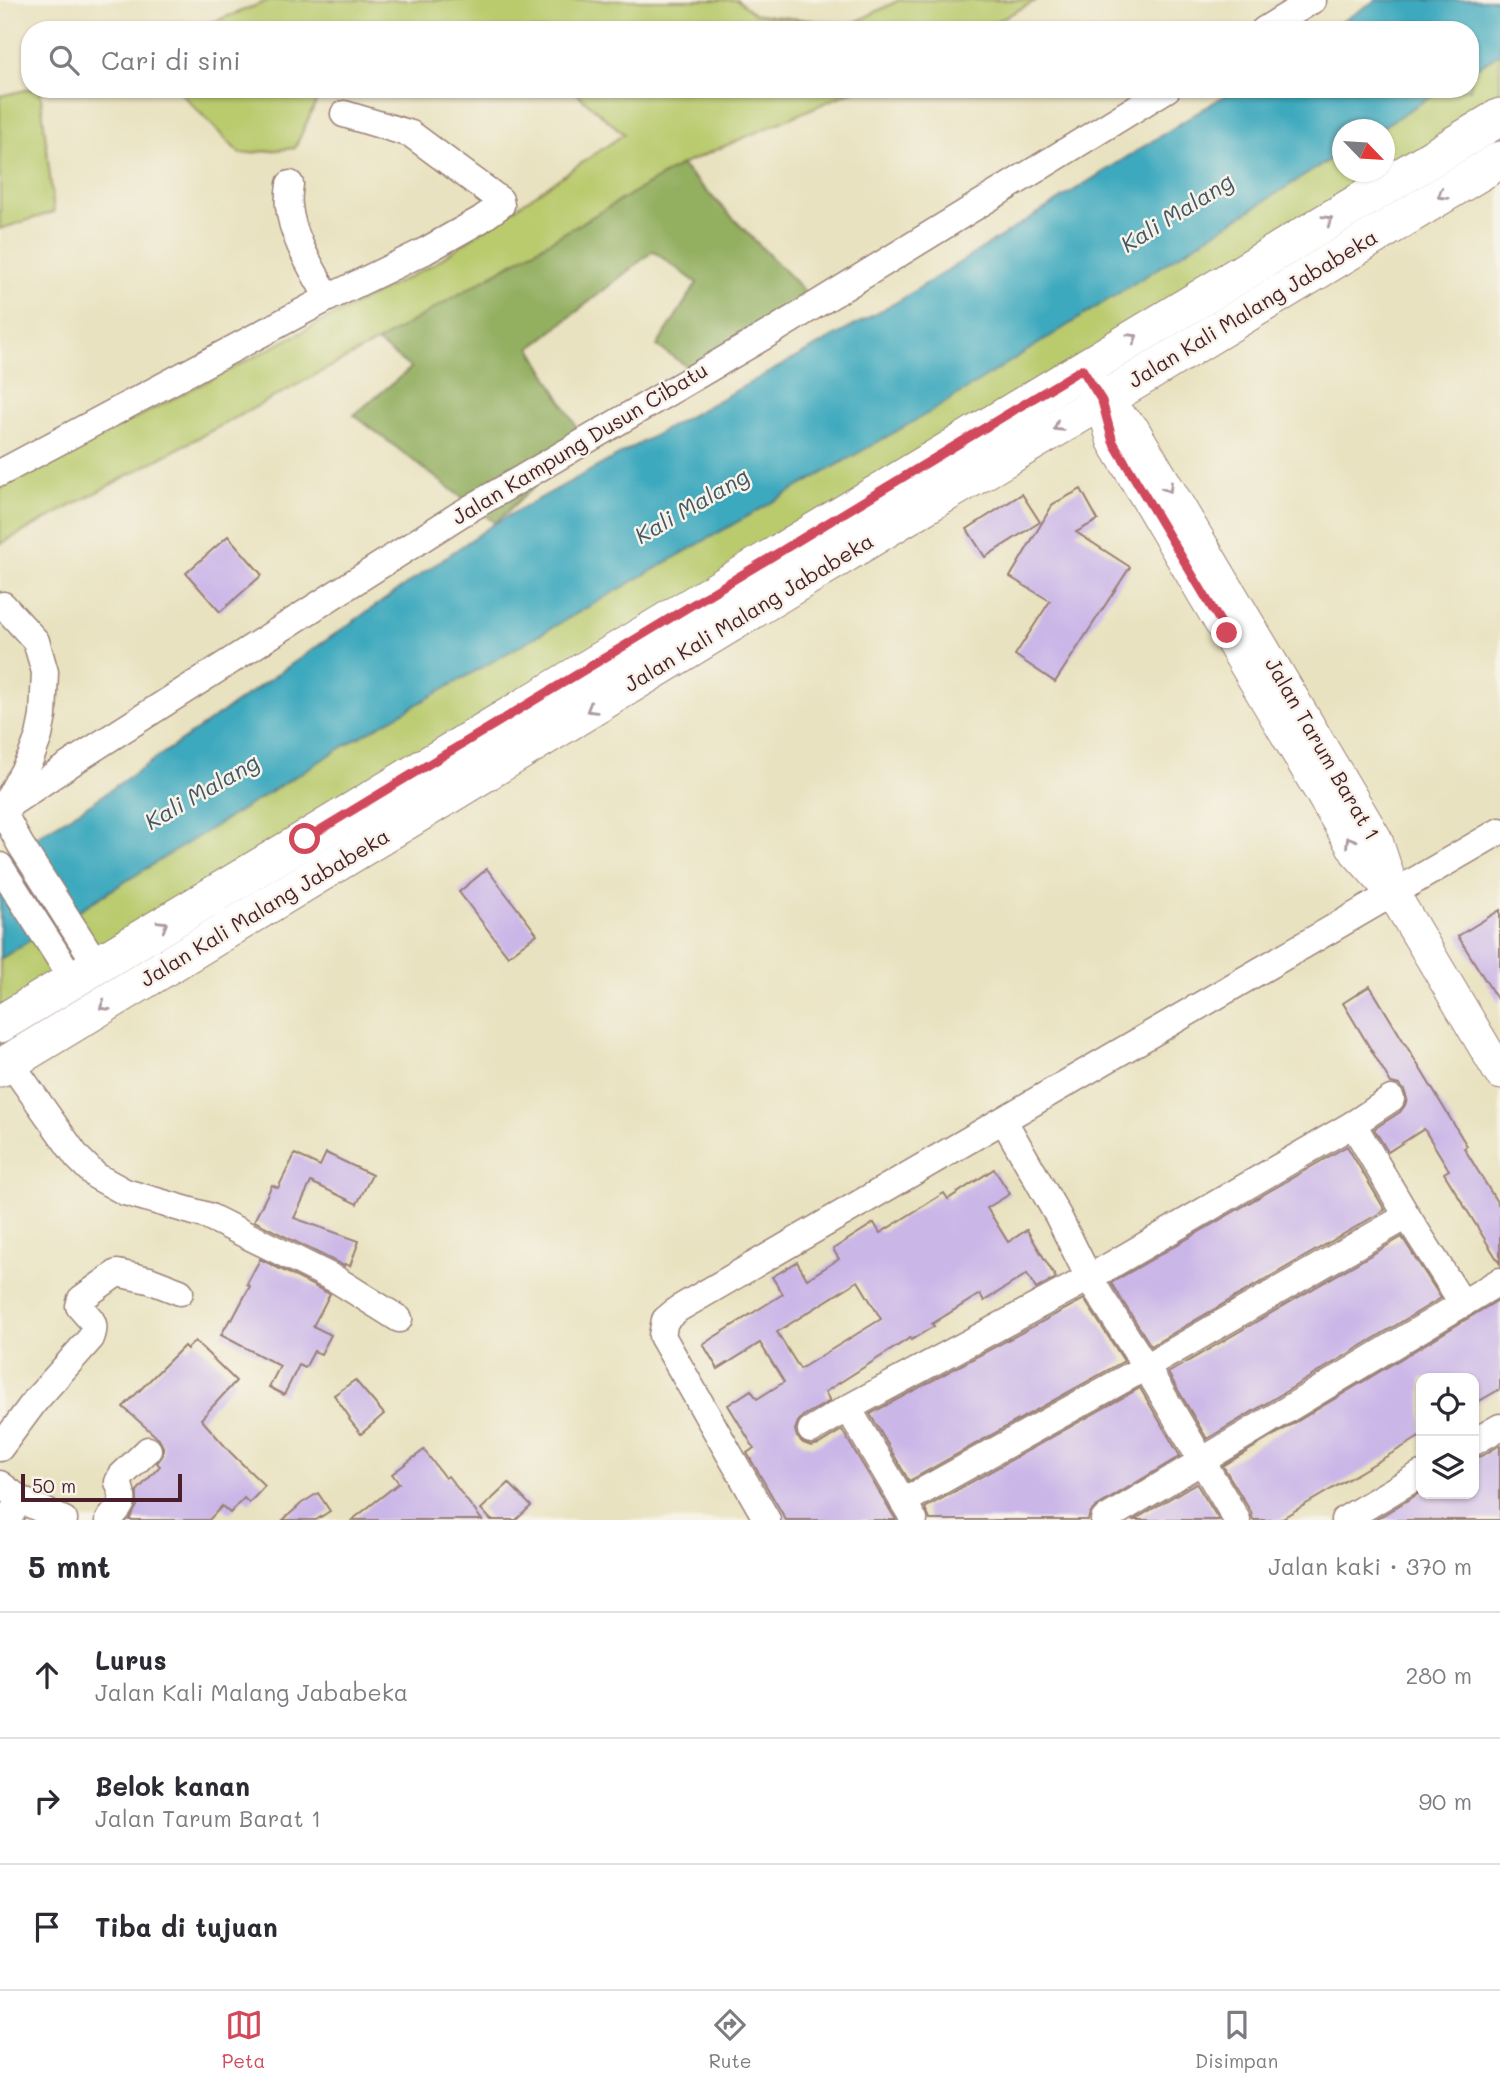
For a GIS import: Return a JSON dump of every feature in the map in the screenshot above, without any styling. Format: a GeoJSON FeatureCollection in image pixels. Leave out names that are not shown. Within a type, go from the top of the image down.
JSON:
{"type":"FeatureCollection","features":[{"type":"Feature","properties":{"kind":"main road","name":"Jalan Kali Malang Jababeka"},"geometry":{"type":"LineString","coordinates":[[0,1024],[85,963],[1500,117]]}},
{"type":"Feature","properties":{"kind":"main road","name":"Jalan Kali Malang Jababeka"},"geometry":{"type":"LineString","coordinates":[[5,1065],[904,517],[1102,401],[1500,160]]}},
{"type":"Feature","properties":{"kind":"street"},"geometry":{"type":"LineString","coordinates":[[1279,21],[1313,0]]}},
{"type":"Feature","properties":{"kind":"street","name":"Jalan Kampung Dusun Cibatu"},"geometry":{"type":"LineString","coordinates":[[1,811],[85,754],[459,515],[773,331],[1152,98]]}},
{"type":"Feature","properties":{"kind":"street"},"geometry":{"type":"LineString","coordinates":[[0,473],[328,298],[425,251],[501,205],[500,200],[411,134],[344,114]]}},
{"type":"Feature","properties":{"kind":"street"},"geometry":{"type":"LineString","coordinates":[[290,184],[291,219],[302,248],[328,298]]}},
{"type":"Feature","properties":{"kind":"street","name":"Jalan Tarum Barat 1"},"geometry":{"type":"LineString","coordinates":[[1082,369],[1102,401],[1133,429],[1376,839],[1393,893],[1500,1073]]}},
{"type":"Feature","properties":{"kind":"street"},"geometry":{"type":"LineString","coordinates":[[3,605],[36,641],[46,672],[39,736],[32,757],[1,811],[85,963]]}},
{"type":"Feature","properties":{"kind":"street"},"geometry":{"type":"LineString","coordinates":[[767,1520],[662,1336],[665,1320],[678,1309],[1500,831]]}},
{"type":"Feature","properties":{"kind":"street"},"geometry":{"type":"LineString","coordinates":[[0,866],[50,945],[85,963]]}},
{"type":"Feature","properties":{"kind":"street"},"geometry":{"type":"LineString","coordinates":[[5,1065],[76,1157],[96,1176],[125,1192],[208,1216],[337,1280],[399,1319]]}},
{"type":"Feature","properties":{"kind":"street"},"geometry":{"type":"LineString","coordinates":[[811,1430],[1089,1278],[1353,1124],[1391,1099]]}},
{"type":"Feature","properties":{"kind":"street"},"geometry":{"type":"LineString","coordinates":[[1002,1122],[1058,1216],[1089,1278],[1146,1367],[1237,1520]]}},
{"type":"Feature","properties":{"kind":"street"},"geometry":{"type":"LineString","coordinates":[[1353,1124],[1463,1304]]}},
{"type":"Feature","properties":{"kind":"street"},"geometry":{"type":"LineString","coordinates":[[848,1408],[909,1511],[1146,1367],[1407,1216]]}},
{"type":"Feature","properties":{"kind":"street"},"geometry":{"type":"LineString","coordinates":[[0,1448],[35,1401],[91,1338],[94,1323],[79,1306],[81,1299],[117,1273],[149,1280],[180,1293]]}},
{"type":"Feature","properties":{"kind":"street"},"geometry":{"type":"LineString","coordinates":[[1104,1520],[1500,1281]]}},
{"type":"Feature","properties":{"kind":"street"},"geometry":{"type":"LineString","coordinates":[[1479,1439],[1500,1427]]}},
{"type":"Feature","properties":{"kind":"street"},"geometry":{"type":"LineString","coordinates":[[109,1520],[123,1502],[124,1496],[118,1482],[121,1476],[148,1450]]}},
{"type":"Feature","properties":{"kind":"street"},"geometry":{"type":"LineString","coordinates":[[1343,1520],[1416,1477]]}},
{"type":"Feature","properties":{"kind":"street"},"geometry":{"type":"LineString","coordinates":[[0,1484],[13,1510],[64,1520]]}},
{"type":"Feature","properties":{"kind":"green space"},"geometry":{"type":"Polygon","coordinates":[[[270,0],[737,0],[755,14],[815,21],[215,21],[270,0]]]}},
{"type":"Feature","properties":{"kind":"green space"},"geometry":{"type":"Polygon","coordinates":[[[899,0],[1037,0],[998,21],[858,21],[899,0]]]}},
{"type":"Feature","properties":{"kind":"green space"},"geometry":{"type":"Polygon","coordinates":[[[1500,53],[1500,160],[0,1068],[0,959],[349,743],[882,439],[1332,158],[1332,182],[1395,182],[1395,119],[1429,98],[1479,98],[1479,66],[1500,53]]]}},
{"type":"Feature","properties":{"kind":"green space"},"geometry":{"type":"Polygon","coordinates":[[[21,91],[21,98],[41,98],[54,212],[0,229],[0,96],[21,91]]]}},
{"type":"Feature","properties":{"kind":"green space"},"geometry":{"type":"Polygon","coordinates":[[[186,98],[318,98],[295,148],[240,154],[186,98]]]}},
{"type":"Feature","properties":{"kind":"green space"},"geometry":{"type":"Polygon","coordinates":[[[582,98],[836,98],[681,165],[377,342],[0,544],[0,488],[432,265],[624,134],[582,98]]]}},
{"type":"Feature","properties":{"kind":"green space"},"geometry":{"type":"Polygon","coordinates":[[[681,165],[815,302],[701,376],[657,346],[697,283],[653,251],[531,348],[584,440],[495,523],[354,415],[411,368],[377,342],[681,165]]]}},
{"type":"Feature","properties":{"kind":"water"},"geometry":{"type":"Polygon","coordinates":[[[1376,0],[1500,0],[1500,53],[1479,66],[1479,21],[1343,21],[1376,0]]]}},
{"type":"Feature","properties":{"kind":"water","name":"Kali Malang"},"geometry":{"type":"Polygon","coordinates":[[[1221,98],[1429,98],[1395,119],[1332,119],[1332,158],[932,411],[349,743],[0,959],[0,859],[93,802],[495,523],[897,302],[1221,98]]]}},
{"type":"Feature","properties":{"kind":"building"},"geometry":{"type":"Polygon","coordinates":[[[1081,489],[1098,520],[1076,532],[1130,567],[1055,682],[1015,655],[1050,601],[1010,577],[1053,504],[1081,489]]]}},
{"type":"Feature","properties":{"kind":"building"},"geometry":{"type":"Polygon","coordinates":[[[1022,494],[1040,522],[985,557],[967,529],[1022,494]]]}},
{"type":"Feature","properties":{"kind":"building"},"geometry":{"type":"Polygon","coordinates":[[[228,536],[262,575],[220,612],[186,573],[228,536]]]}},
{"type":"Feature","properties":{"kind":"building"},"geometry":{"type":"Polygon","coordinates":[[[487,869],[537,934],[508,956],[459,892],[487,869]]]}},
{"type":"Feature","properties":{"kind":"building"},"geometry":{"type":"Polygon","coordinates":[[[1500,910],[1500,1004],[1458,936],[1500,910]]]}},
{"type":"Feature","properties":{"kind":"building"},"geometry":{"type":"Polygon","coordinates":[[[1370,986],[1467,1146],[1464,1148],[1500,1207],[1500,1264],[1444,1173],[1449,1170],[1424,1129],[1388,1152],[1374,1129],[1400,1112],[1407,1099],[1399,1085],[1391,1083],[1343,1003],[1370,986]]]}},
{"type":"Feature","properties":{"kind":"building"},"geometry":{"type":"Polygon","coordinates":[[[1347,1146],[1385,1210],[1151,1346],[1111,1283],[1347,1146]]]}},
{"type":"Feature","properties":{"kind":"building"},"geometry":{"type":"Polygon","coordinates":[[[326,1153],[372,1175],[357,1204],[311,1182],[294,1218],[359,1241],[350,1266],[344,1266],[254,1221],[272,1185],[278,1188],[295,1154],[320,1166],[326,1153]]]}},
{"type":"Feature","properties":{"kind":"building"},"geometry":{"type":"Polygon","coordinates":[[[994,1169],[1010,1194],[987,1208],[1008,1242],[1027,1230],[1056,1278],[1036,1289],[1027,1274],[984,1301],[980,1294],[932,1324],[934,1326],[911,1340],[910,1338],[825,1392],[830,1401],[803,1416],[798,1422],[795,1430],[797,1437],[811,1446],[842,1430],[896,1520],[786,1520],[747,1453],[754,1448],[728,1405],[751,1390],[757,1399],[784,1382],[760,1343],[718,1369],[703,1344],[783,1294],[772,1277],[797,1262],[807,1279],[839,1259],[833,1249],[874,1223],[880,1233],[944,1193],[948,1199],[994,1169]],[[858,1281],[777,1332],[800,1369],[881,1319],[858,1281]]]}},
{"type":"Feature","properties":{"kind":"building"},"geometry":{"type":"Polygon","coordinates":[[[1402,1237],[1441,1298],[1207,1439],[1168,1373],[1402,1237]]]}},
{"type":"Feature","properties":{"kind":"building"},"geometry":{"type":"Polygon","coordinates":[[[260,1259],[330,1294],[313,1326],[331,1335],[321,1354],[314,1351],[305,1368],[299,1365],[284,1395],[269,1387],[280,1366],[221,1335],[250,1286],[247,1284],[260,1259]]]}},
{"type":"Feature","properties":{"kind":"building"},"geometry":{"type":"Polygon","coordinates":[[[1084,1299],[1124,1361],[909,1481],[870,1414],[1084,1299]]]}},
{"type":"Feature","properties":{"kind":"building"},"geometry":{"type":"Polygon","coordinates":[[[1500,1299],[1500,1389],[1479,1401],[1479,1373],[1416,1373],[1416,1439],[1279,1520],[1253,1520],[1251,1512],[1223,1466],[1500,1299]]]}},
{"type":"Feature","properties":{"kind":"building"},"geometry":{"type":"Polygon","coordinates":[[[195,1341],[236,1381],[201,1419],[265,1486],[249,1503],[244,1498],[230,1513],[222,1506],[209,1520],[129,1520],[137,1506],[137,1491],[160,1466],[157,1463],[163,1455],[163,1447],[159,1439],[123,1407],[184,1346],[187,1349],[195,1341]]]}},
{"type":"Feature","properties":{"kind":"building"},"geometry":{"type":"Polygon","coordinates":[[[355,1380],[384,1414],[361,1434],[334,1395],[355,1380]]]}},
{"type":"Feature","properties":{"kind":"building"},"geometry":{"type":"Polygon","coordinates":[[[1140,1388],[1180,1456],[1096,1507],[1088,1520],[930,1520],[925,1508],[1140,1388]]]}},
{"type":"Feature","properties":{"kind":"building"},"geometry":{"type":"Polygon","coordinates":[[[1500,1445],[1500,1520],[1375,1520],[1416,1495],[1416,1499],[1479,1499],[1479,1457],[1500,1445]]]}},
{"type":"Feature","properties":{"kind":"building"},"geometry":{"type":"Polygon","coordinates":[[[424,1450],[482,1520],[352,1520],[399,1483],[392,1474],[424,1450]]]}},
{"type":"Feature","properties":{"kind":"building"},"geometry":{"type":"Polygon","coordinates":[[[509,1483],[531,1506],[516,1520],[491,1520],[481,1509],[509,1483]]]}},
{"type":"Feature","properties":{"kind":"building"},"geometry":{"type":"Polygon","coordinates":[[[1196,1483],[1219,1520],[1134,1520],[1196,1483]]]}},
{"type":"Feature","properties":{"kind":"building"},"geometry":{"type":"Polygon","coordinates":[[[318,1493],[330,1511],[316,1520],[283,1520],[302,1503],[318,1493]]]}},
{"type":"Feature","properties":{"kind":"route"},"geometry":{"type":"LineString","coordinates":[[305,839],[1082,369],[1102,401],[1113,442],[1227,633]]}}]}
